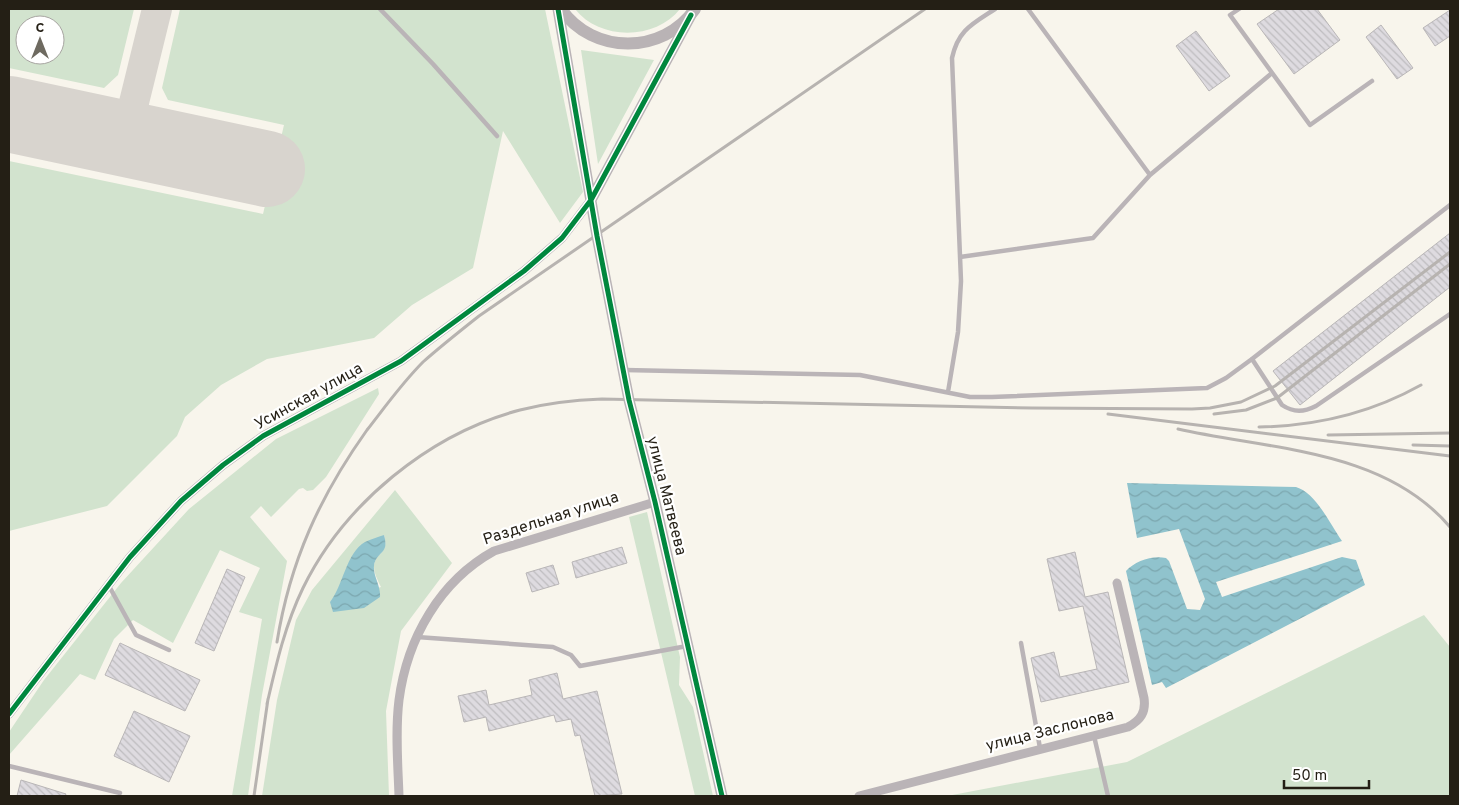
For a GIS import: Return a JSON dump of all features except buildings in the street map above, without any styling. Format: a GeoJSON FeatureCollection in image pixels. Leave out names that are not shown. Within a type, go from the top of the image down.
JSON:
{"type":"FeatureCollection","features":[{"type":"Feature","properties":{"kind":"main road"},"geometry":{"type":"LineString","coordinates":[[559,9],[580,28],[596,38],[612,43],[630,44],[648,42],[664,36],[680,26],[693,12]]}},
{"type":"Feature","properties":{"kind":"street","name":"улица Матвеева"},"geometry":{"type":"LineString","coordinates":[[559,9],[591,200],[623,370],[689,646],[722,796]]}},
{"type":"Feature","properties":{"kind":"street"},"geometry":{"type":"LineString","coordinates":[[591,200],[693,12]]}},
{"type":"Feature","properties":{"kind":"street","name":"Усинская улица"},"geometry":{"type":"LineString","coordinates":[[9,714],[109,586],[181,501],[223,464],[263,436],[401,361],[524,271],[562,238],[591,200]]}},
{"type":"Feature","properties":{"kind":"street","name":"Раздельная улица"},"geometry":{"type":"LineString","coordinates":[[399,796],[399,701],[403,676],[416,637],[442,593],[473,563],[494,551],[655,502]]}},
{"type":"Feature","properties":{"kind":"street","name":"улица Заслонова"},"geometry":{"type":"LineString","coordinates":[[859,796],[1040,748],[1128,727],[1141,717],[1145,708],[1117,582]]}},
{"type":"Feature","properties":{"kind":"lane"},"geometry":{"type":"LineString","coordinates":[[380,9],[433,64],[496,136]]}},
{"type":"Feature","properties":{"kind":"lane"},"geometry":{"type":"LineString","coordinates":[[948,392],[958,332],[960,256],[952,58],[955,45],[962,33],[995,9]]}},
{"type":"Feature","properties":{"kind":"lane"},"geometry":{"type":"LineString","coordinates":[[1028,9],[1150,175]]}},
{"type":"Feature","properties":{"kind":"lane"},"geometry":{"type":"LineString","coordinates":[[1240,9],[1230,15],[1310,125],[1372,82]]}},
{"type":"Feature","properties":{"kind":"lane"},"geometry":{"type":"LineString","coordinates":[[960,256],[1093,238],[1150,175],[1272,73]]}},
{"type":"Feature","properties":{"kind":"lane"},"geometry":{"type":"LineString","coordinates":[[623,370],[851,374],[882,378],[970,397],[1196,390],[1216,384],[1252,359],[1450,205]]}},
{"type":"Feature","properties":{"kind":"lane"},"geometry":{"type":"LineString","coordinates":[[1252,359],[1282,405],[1296,411],[1306,410],[1316,406],[1450,314]]}},
{"type":"Feature","properties":{"kind":"lane"},"geometry":{"type":"LineString","coordinates":[[109,586],[136,635],[169,650]]}},
{"type":"Feature","properties":{"kind":"lane"},"geometry":{"type":"LineString","coordinates":[[416,637],[552,647],[571,655],[580,666],[689,646]]}},
{"type":"Feature","properties":{"kind":"lane"},"geometry":{"type":"LineString","coordinates":[[1021,643],[1040,748]]}},
{"type":"Feature","properties":{"kind":"lane"},"geometry":{"type":"LineString","coordinates":[[1094,735],[1108,796]]}},
{"type":"Feature","properties":{"kind":"lane"},"geometry":{"type":"LineString","coordinates":[[9,766],[120,793]]}},
{"type":"Feature","properties":{"kind":"green space"},"geometry":{"type":"Polygon","coordinates":[[[9,9],[134,9],[118,75],[104,88],[9,68],[9,9]]]}},
{"type":"Feature","properties":{"kind":"green space"},"geometry":{"type":"Polygon","coordinates":[[[180,9],[545,9],[583,192],[560,223],[503,131],[473,268],[412,305],[374,338],[267,359],[221,385],[185,417],[177,436],[107,506],[9,531],[9,161],[263,214],[284,125],[168,100],[162,88],[180,9]]]}},
{"type":"Feature","properties":{"kind":"green space"},"geometry":{"type":"Polygon","coordinates":[[[575,9],[680,9],[670,19],[657,27],[628,33],[599,27],[575,9]]]}},
{"type":"Feature","properties":{"kind":"green space"},"geometry":{"type":"Polygon","coordinates":[[[581,50],[654,60],[598,164],[581,50]]]}},
{"type":"Feature","properties":{"kind":"green space"},"geometry":{"type":"Polygon","coordinates":[[[378,388],[379,394],[326,477],[313,490],[299,489],[271,517],[261,506],[250,517],[287,561],[262,695],[248,796],[232,796],[262,619],[239,612],[260,568],[220,550],[173,643],[133,620],[114,639],[95,680],[80,674],[9,755],[9,732],[44,680],[121,583],[189,509],[276,439],[378,388]]]}},
{"type":"Feature","properties":{"kind":"green space"},"geometry":{"type":"Polygon","coordinates":[[[395,490],[452,563],[401,631],[386,711],[389,796],[262,796],[277,700],[296,620],[312,590],[395,490]],[[384,535],[330,602],[381,587],[374,567],[376,558],[383,550],[384,535]]]}},
{"type":"Feature","properties":{"kind":"green space"},"geometry":{"type":"Polygon","coordinates":[[[647,512],[680,657],[679,685],[693,707],[713,796],[695,796],[629,517],[647,512]]]}},
{"type":"Feature","properties":{"kind":"green space"},"geometry":{"type":"Polygon","coordinates":[[[1424,615],[1450,647],[1450,796],[947,796],[1127,762],[1424,615]]]}},
{"type":"Feature","properties":{"kind":"water"},"geometry":{"type":"Polygon","coordinates":[[[1127,483],[1296,487],[1303,490],[1316,502],[1342,541],[1216,582],[1222,597],[1342,557],[1356,560],[1365,585],[1166,688],[1162,682],[1152,685],[1126,571],[1134,564],[1144,560],[1155,557],[1166,558],[1169,561],[1187,609],[1200,610],[1205,599],[1179,529],[1137,538],[1127,483]]]}},
{"type":"Feature","properties":{"kind":"water"},"geometry":{"type":"Polygon","coordinates":[[[384,535],[384,550],[375,561],[374,566],[380,597],[364,608],[333,612],[330,602],[353,554],[365,542],[384,535]]]}},
{"type":"Feature","properties":{"kind":"taxiway"},"geometry":{"type":"LineString","coordinates":[[125,139],[157,9]]}},
{"type":"Feature","properties":{"kind":"runway"},"geometry":{"type":"LineString","coordinates":[[9,114],[267,169]]}},
{"type":"Feature","properties":{"kind":"railway"},"geometry":{"type":"LineString","coordinates":[[277,642],[290,584],[309,530],[321,505],[367,430],[423,362],[479,316],[925,9]]}},
{"type":"Feature","properties":{"kind":"railway"},"geometry":{"type":"LineString","coordinates":[[267,704],[291,616],[303,588],[320,557],[341,528],[393,476],[453,436],[486,421],[540,405],[602,399],[1032,408],[1210,408],[1241,402],[1275,386],[1450,252]]}},
{"type":"Feature","properties":{"kind":"railway"},"geometry":{"type":"LineString","coordinates":[[1214,414],[1246,410],[1277,398],[1450,264]]}},
{"type":"Feature","properties":{"kind":"railway"},"geometry":{"type":"LineString","coordinates":[[1259,427],[1302,424],[1343,416],[1383,403],[1421,385]]}},
{"type":"Feature","properties":{"kind":"railway"},"geometry":{"type":"LineString","coordinates":[[1108,414],[1450,456]]}},
{"type":"Feature","properties":{"kind":"railway"},"geometry":{"type":"LineString","coordinates":[[1178,429],[1288,449],[1359,467],[1393,482],[1423,501],[1450,527]]}},
{"type":"Feature","properties":{"kind":"railway"},"geometry":{"type":"LineString","coordinates":[[1328,435],[1450,433]]}},
{"type":"Feature","properties":{"kind":"railway"},"geometry":{"type":"LineString","coordinates":[[1413,445],[1450,446]]}},
{"type":"Feature","properties":{"kind":"railway"},"geometry":{"type":"LineString","coordinates":[[254,796],[268,699]]}},
{"type":"Feature","properties":{"kind":"cycle path"},"geometry":{"type":"LineString","coordinates":[[558,9],[597,236],[629,400],[655,502],[722,796]]}},
{"type":"Feature","properties":{"kind":"cycle path"},"geometry":{"type":"LineString","coordinates":[[9,714],[130,557],[181,501],[223,465],[263,436],[401,361],[524,271],[562,238],[591,200],[691,15]]}}]}
